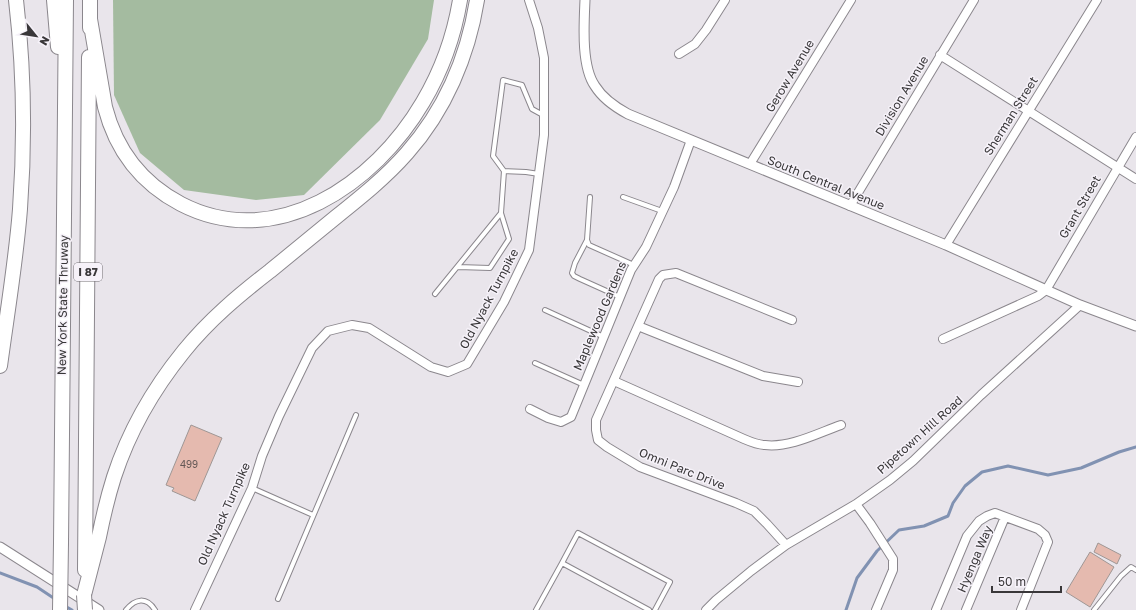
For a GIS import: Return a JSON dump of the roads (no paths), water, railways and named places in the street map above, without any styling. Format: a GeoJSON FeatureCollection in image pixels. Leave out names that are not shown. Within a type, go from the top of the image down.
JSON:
{"type":"FeatureCollection","features":[{"type":"Feature","properties":{"kind":"highway"},"geometry":{"type":"LineString","coordinates":[[0,366],[17,240],[23,162],[22,83],[20,38],[16,0]]}},
{"type":"Feature","properties":{"kind":"highway"},"geometry":{"type":"LineString","coordinates":[[54,0],[65,119]]}},
{"type":"Feature","properties":{"kind":"highway","name":"New York State Thruway"},"geometry":{"type":"LineString","coordinates":[[60,610],[66,0]]}},
{"type":"Feature","properties":{"kind":"highway","name":"New York State Thruway"},"geometry":{"type":"LineString","coordinates":[[85,610],[84,595],[91,544],[90,0]]}},
{"type":"Feature","properties":{"kind":"highway"},"geometry":{"type":"LineString","coordinates":[[90,19],[108,121],[120,147],[137,170],[160,191],[173,200],[196,210],[220,218],[234,220],[263,220],[290,215],[328,199],[364,172],[395,141],[414,116],[438,74],[445,58],[454,28],[460,0]]}},
{"type":"Feature","properties":{"kind":"highway"},"geometry":{"type":"LineString","coordinates":[[91,544],[122,456],[138,421],[165,376],[193,341],[220,312],[368,191],[408,152],[434,115],[453,81],[467,43],[477,0]]}},
{"type":"Feature","properties":{"kind":"street","name":"Old Nyack Turnpike"},"geometry":{"type":"LineString","coordinates":[[195,610],[252,488],[262,456],[279,416],[312,348],[328,331],[352,325],[369,328],[431,367],[448,372],[467,364],[504,302],[529,250],[544,135],[544,58],[538,28],[529,0]]}},
{"type":"Feature","properties":{"kind":"street","name":"South Central Avenue"},"geometry":{"type":"LineString","coordinates":[[585,0],[585,48],[588,70],[594,85],[605,98],[616,107],[628,114],[946,245],[1080,305],[1136,326]]}},
{"type":"Feature","properties":{"kind":"street"},"geometry":{"type":"LineString","coordinates":[[679,54],[695,44],[706,30],[725,0]]}},
{"type":"Feature","properties":{"kind":"street","name":"Gerow Avenue"},"geometry":{"type":"LineString","coordinates":[[750,164],[851,0]]}},
{"type":"Feature","properties":{"kind":"street","name":"Division Avenue"},"geometry":{"type":"LineString","coordinates":[[850,206],[974,0]]}},
{"type":"Feature","properties":{"kind":"street","name":"Sherman Street"},"geometry":{"type":"LineString","coordinates":[[946,245],[1097,0]]}},
{"type":"Feature","properties":{"kind":"street"},"geometry":{"type":"LineString","coordinates":[[940,55],[1136,179]]}},
{"type":"Feature","properties":{"kind":"street","name":"Grant Street"},"geometry":{"type":"LineString","coordinates":[[1046,290],[1136,137]]}},
{"type":"Feature","properties":{"kind":"street","name":"Maplewood Gardens"},"geometry":{"type":"LineString","coordinates":[[530,409],[548,418],[561,422],[571,417],[631,270],[646,247],[674,187],[691,140]]}},
{"type":"Feature","properties":{"kind":"street","name":"Omni Parc Drive"},"geometry":{"type":"LineString","coordinates":[[786,545],[754,511],[640,467],[607,447],[598,440],[596,420],[659,279],[663,275],[676,273],[792,320]]}},
{"type":"Feature","properties":{"kind":"street"},"geometry":{"type":"LineString","coordinates":[[943,339],[1038,296],[1046,290]]}},
{"type":"Feature","properties":{"kind":"street","name":"Pipetown Hill Road"},"geometry":{"type":"LineString","coordinates":[[706,610],[751,571],[786,545],[856,504],[890,480],[913,461],[1080,305]]}},
{"type":"Feature","properties":{"kind":"street"},"geometry":{"type":"LineString","coordinates":[[638,326],[763,376],[798,382]]}},
{"type":"Feature","properties":{"kind":"street"},"geometry":{"type":"LineString","coordinates":[[614,381],[744,439],[766,446],[791,443],[841,425]]}},
{"type":"Feature","properties":{"kind":"street"},"geometry":{"type":"LineString","coordinates":[[856,504],[893,559],[893,570],[876,610]]}},
{"type":"Feature","properties":{"kind":"street","name":"Hyenga Way"},"geometry":{"type":"LineString","coordinates":[[936,610],[967,536],[979,521],[995,513],[1038,529],[1045,535],[1048,542],[1021,610]]}},
{"type":"Feature","properties":{"kind":"street","name":"Hyenga Way"},"geometry":{"type":"LineString","coordinates":[[966,610],[1005,517]]}},
{"type":"Feature","properties":{"kind":"street"},"geometry":{"type":"LineString","coordinates":[[0,547],[99,610]]}},
{"type":"Feature","properties":{"kind":"lane"},"geometry":{"type":"LineString","coordinates":[[458,267],[490,268],[509,239],[501,213],[504,171],[493,156],[503,80],[522,85],[532,109],[543,115]]}},
{"type":"Feature","properties":{"kind":"lane"},"geometry":{"type":"LineString","coordinates":[[504,171],[539,174]]}},
{"type":"Feature","properties":{"kind":"lane"},"geometry":{"type":"LineString","coordinates":[[590,197],[587,240],[575,263],[572,273],[574,276],[620,297]]}},
{"type":"Feature","properties":{"kind":"lane"},"geometry":{"type":"LineString","coordinates":[[623,197],[662,211]]}},
{"type":"Feature","properties":{"kind":"lane"},"geometry":{"type":"LineString","coordinates":[[435,294],[501,213]]}},
{"type":"Feature","properties":{"kind":"lane"},"geometry":{"type":"LineString","coordinates":[[587,240],[590,245],[634,266]]}},
{"type":"Feature","properties":{"kind":"lane"},"geometry":{"type":"LineString","coordinates":[[545,310],[604,337]]}},
{"type":"Feature","properties":{"kind":"lane"},"geometry":{"type":"LineString","coordinates":[[535,363],[584,385]]}},
{"type":"Feature","properties":{"kind":"lane"},"geometry":{"type":"LineString","coordinates":[[278,599],[356,415]]}},
{"type":"Feature","properties":{"kind":"lane"},"geometry":{"type":"LineString","coordinates":[[252,488],[313,515]]}},
{"type":"Feature","properties":{"kind":"lane"},"geometry":{"type":"LineString","coordinates":[[536,610],[578,533],[670,582],[655,610]]}},
{"type":"Feature","properties":{"kind":"lane"},"geometry":{"type":"LineString","coordinates":[[562,563],[649,610]]}},
{"type":"Feature","properties":{"kind":"lane"},"geometry":{"type":"LineString","coordinates":[[1094,610],[1121,576],[1131,567],[1136,570]]}},
{"type":"Feature","properties":{"kind":"lane"},"geometry":{"type":"LineString","coordinates":[[126,610],[132,603],[138,600],[144,601],[152,606],[154,610]]}},
{"type":"Feature","properties":{"kind":"waterway"},"geometry":{"type":"LineString","coordinates":[[846,610],[857,578],[877,551],[899,530],[924,526],[948,516],[953,503],[965,486],[982,472],[1008,466],[1048,475],[1081,468],[1119,452],[1136,447]]}},
{"type":"Feature","properties":{"kind":"waterway"},"geometry":{"type":"LineString","coordinates":[[0,573],[37,587],[55,599]]}},
{"type":"Feature","properties":{"kind":"waterway"},"geometry":{"type":"LineString","coordinates":[[65,606],[72,610]]}}]}
